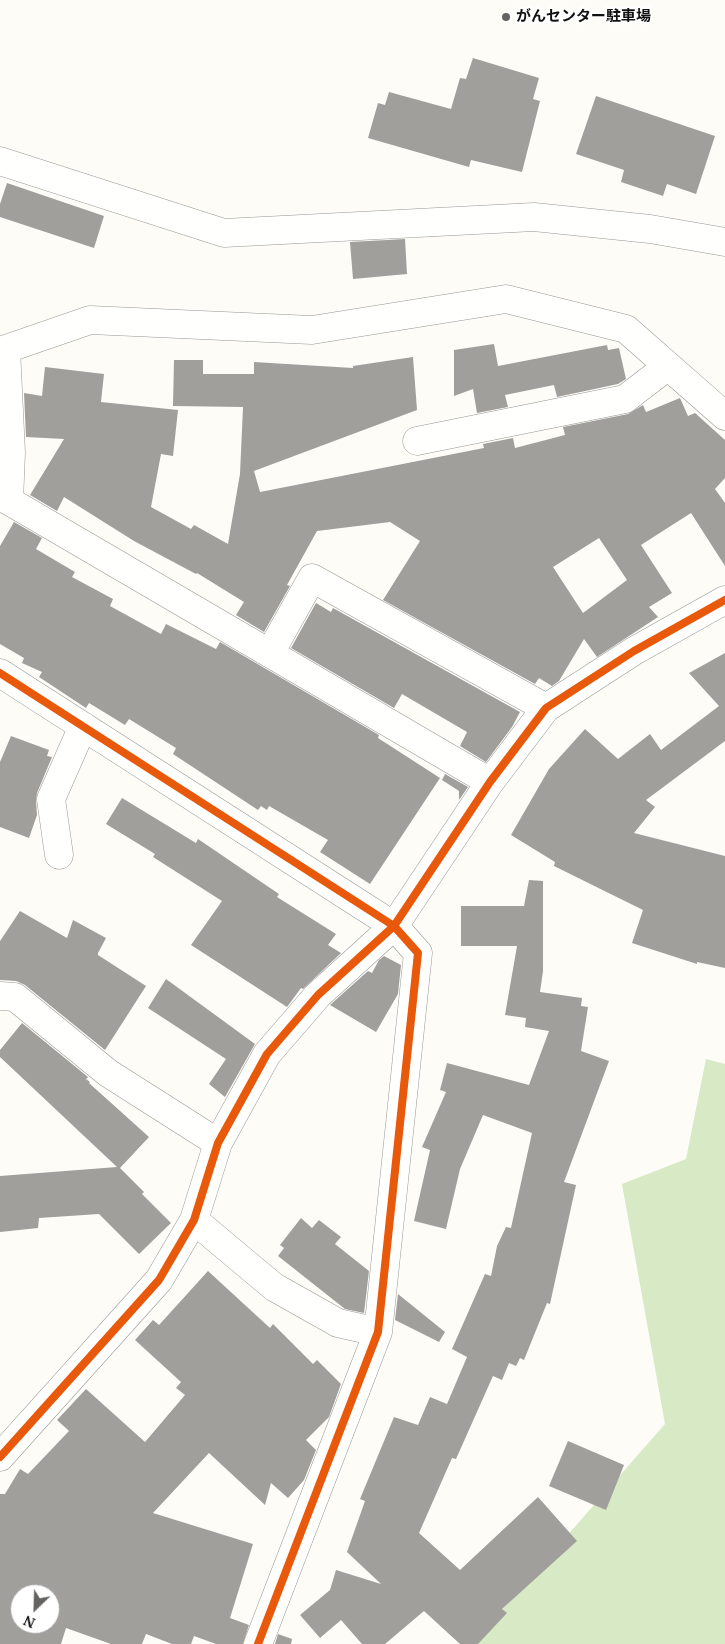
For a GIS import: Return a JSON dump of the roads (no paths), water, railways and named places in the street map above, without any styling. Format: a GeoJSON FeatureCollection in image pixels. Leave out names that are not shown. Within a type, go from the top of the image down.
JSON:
{"type":"FeatureCollection","features":[{"type":"Feature","properties":{"kind":"street"},"geometry":{"type":"LineString","coordinates":[[0,161],[224,233],[534,217],[650,229],[725,242]]}},
{"type":"Feature","properties":{"kind":"street"},"geometry":{"type":"LineString","coordinates":[[490,782],[9,501],[11,453],[3,350],[90,320],[312,330],[506,300],[626,329],[725,416]]}},
{"type":"Feature","properties":{"kind":"street"},"geometry":{"type":"LineString","coordinates":[[417,441],[626,399],[668,366]]}},
{"type":"Feature","properties":{"kind":"street"},"geometry":{"type":"LineString","coordinates":[[270,653],[312,578],[546,708]]}},
{"type":"Feature","properties":{"kind":"street"},"geometry":{"type":"LineString","coordinates":[[0,1457],[159,1280],[194,1220],[218,1143],[267,1054],[318,995],[394,926],[490,782],[546,708],[634,651],[725,600]]}},
{"type":"Feature","properties":{"kind":"street"},"geometry":{"type":"LineString","coordinates":[[0,673],[394,926],[418,954],[378,1332],[258,1644]]}},
{"type":"Feature","properties":{"kind":"street"},"geometry":{"type":"LineString","coordinates":[[59,855],[51,799],[84,726]]}},
{"type":"Feature","properties":{"kind":"street"},"geometry":{"type":"LineString","coordinates":[[0,996],[15,998],[108,1073],[218,1143]]}},
{"type":"Feature","properties":{"kind":"street"},"geometry":{"type":"LineString","coordinates":[[194,1220],[274,1287],[338,1324],[378,1332]]}},
{"type":"Feature","properties":{"kind":"place","name":"がんセンター駐車場"},"geometry":{"type":"Point","coordinates":[506,17]}}]}
